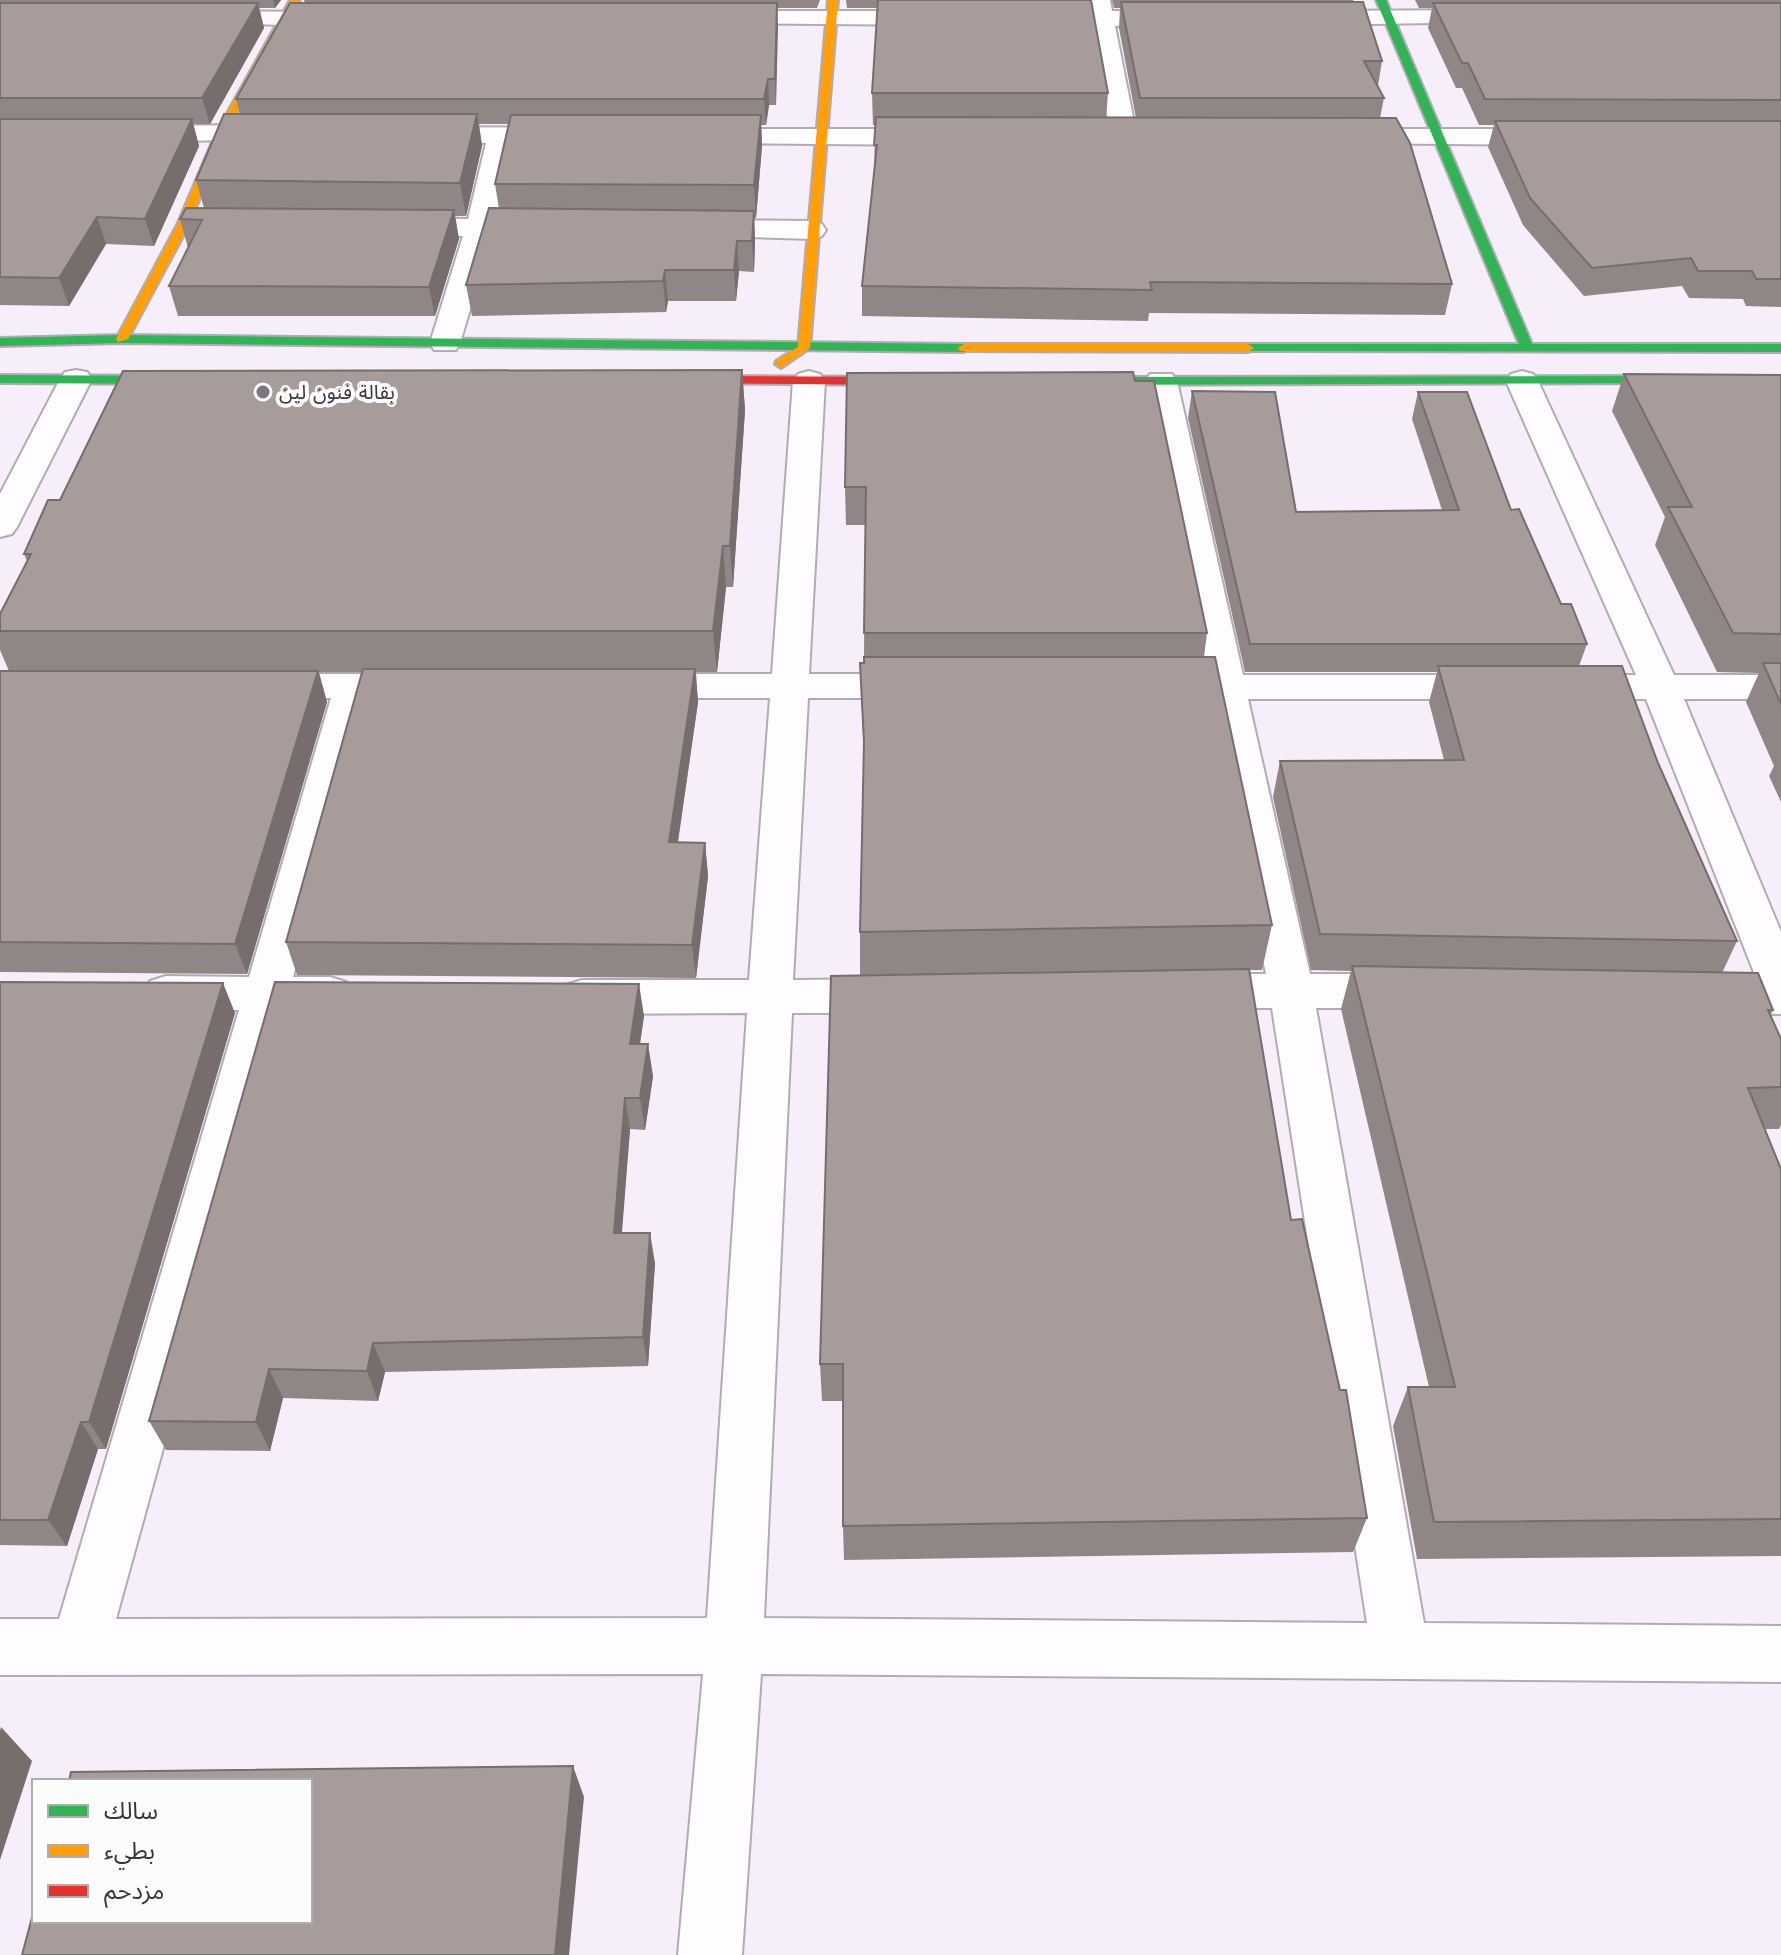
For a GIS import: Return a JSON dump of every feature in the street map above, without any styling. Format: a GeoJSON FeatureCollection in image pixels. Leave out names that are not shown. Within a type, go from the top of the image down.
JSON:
{"type":"FeatureCollection","features":[{"type":"Feature","properties":{"kind":"street"},"geometry":{"type":"LineString","coordinates":[[1385,8],[1439,138],[1525,365],[1781,985]]}},
{"type":"Feature","properties":{"kind":"street"},"geometry":{"type":"LineString","coordinates":[[1282,18],[1385,8],[1514,17]]}},
{"type":"Feature","properties":{"kind":"street"},"geometry":{"type":"LineString","coordinates":[[174,18],[289,9],[359,19]]}},
{"type":"Feature","properties":{"kind":"street"},"geometry":{"type":"LineString","coordinates":[[122,339],[183,225],[221,133],[289,9]]}},
{"type":"Feature","properties":{"kind":"street"},"geometry":{"type":"LineString","coordinates":[[695,18],[833,9],[959,18]]}},
{"type":"Feature","properties":{"kind":"street"},"geometry":{"type":"LineString","coordinates":[[710,1955],[734,1646],[770,998],[791,686],[812,230],[833,9]]}},
{"type":"Feature","properties":{"kind":"street"},"geometry":{"type":"LineString","coordinates":[[1099,9],[1124,137]]}},
{"type":"Feature","properties":{"kind":"street"},"geometry":{"type":"LineString","coordinates":[[1006,18],[1099,9],[1206,18]]}},
{"type":"Feature","properties":{"kind":"street"},"geometry":{"type":"LineString","coordinates":[[110,134],[299,134]]}},
{"type":"Feature","properties":{"kind":"street"},"geometry":{"type":"LineString","coordinates":[[392,135],[596,136]]}},
{"type":"Feature","properties":{"kind":"street"},"geometry":{"type":"LineString","coordinates":[[445,343],[480,227],[501,136]]}},
{"type":"Feature","properties":{"kind":"street"},"geometry":{"type":"LineString","coordinates":[[676,137],[956,137]]}},
{"type":"Feature","properties":{"kind":"street"},"geometry":{"type":"LineString","coordinates":[[1093,137],[1156,137]]}},
{"type":"Feature","properties":{"kind":"street"},"geometry":{"type":"LineString","coordinates":[[1313,137],[1579,137]]}},
{"type":"Feature","properties":{"kind":"street"},"geometry":{"type":"LineString","coordinates":[[183,225],[214,225]]}},
{"type":"Feature","properties":{"kind":"street"},"geometry":{"type":"LineString","coordinates":[[371,226],[575,228]]}},
{"type":"Feature","properties":{"kind":"street"},"geometry":{"type":"LineString","coordinates":[[670,229],[812,230]]}},
{"type":"Feature","properties":{"kind":"street"},"geometry":{"type":"LineString","coordinates":[[0,342],[122,339],[445,343],[807,364],[1525,365],[1705,379]]}},
{"type":"Feature","properties":{"kind":"street"},"geometry":{"type":"LineString","coordinates":[[1049,381],[1161,381],[1525,365],[1781,348]]}},
{"type":"Feature","properties":{"kind":"street"},"geometry":{"type":"LineString","coordinates":[[807,364],[771,370],[664,380],[807,364],[921,381]]}},
{"type":"Feature","properties":{"kind":"street"},"geometry":{"type":"LineString","coordinates":[[0,379],[201,380]]}},
{"type":"Feature","properties":{"kind":"street"},"geometry":{"type":"LineString","coordinates":[[4,513],[76,379]]}},
{"type":"Feature","properties":{"kind":"street"},"geometry":{"type":"LineString","coordinates":[[1161,381],[1291,989],[1400,1651]]}},
{"type":"Feature","properties":{"kind":"street"},"geometry":{"type":"LineString","coordinates":[[230,686],[448,686]]}},
{"type":"Feature","properties":{"kind":"street"},"geometry":{"type":"LineString","coordinates":[[79,1649],[354,686]]}},
{"type":"Feature","properties":{"kind":"street"},"geometry":{"type":"LineString","coordinates":[[604,686],[962,686]]}},
{"type":"Feature","properties":{"kind":"street"},"geometry":{"type":"LineString","coordinates":[[1134,687],[1781,687]]}},
{"type":"Feature","properties":{"kind":"street"},"geometry":{"type":"LineString","coordinates":[[1149,992],[1291,989],[1449,992]]}},
{"type":"Feature","properties":{"kind":"street"},"geometry":{"type":"LineString","coordinates":[[125,993],[377,995]]}},
{"type":"Feature","properties":{"kind":"street"},"geometry":{"type":"LineString","coordinates":[[534,996],[928,996]]}},
{"type":"Feature","properties":{"kind":"street"},"geometry":{"type":"LineString","coordinates":[[1670,996],[1781,997]]}},
{"type":"Feature","properties":{"kind":"street"},"geometry":{"type":"LineString","coordinates":[[0,1647],[734,1646],[1781,1654]]}},
{"type":"Feature","properties":{"kind":"building"},"geometry":{"type":"Polygon","coordinates":[[[878,0],[1091,0],[1108,93],[872,93],[878,0]]]}},
{"type":"Feature","properties":{"kind":"building"},"geometry":{"type":"Polygon","coordinates":[[[1121,2],[1363,2],[1382,61],[1364,61],[1384,98],[1140,98],[1121,2]]]}},
{"type":"Feature","properties":{"kind":"building"},"geometry":{"type":"Polygon","coordinates":[[[0,3],[258,3],[202,98],[0,98],[0,3]]]}},
{"type":"Feature","properties":{"kind":"building"},"geometry":{"type":"Polygon","coordinates":[[[290,3],[777,3],[775,79],[768,79],[764,99],[236,99],[290,3]]]}},
{"type":"Feature","properties":{"kind":"building"},"geometry":{"type":"Polygon","coordinates":[[[1433,3],[1781,3],[1781,100],[1485,99],[1468,63],[1462,63],[1433,3]]]}},
{"type":"Feature","properties":{"kind":"building"},"geometry":{"type":"Polygon","coordinates":[[[224,114],[477,114],[460,183],[196,180],[224,114]]]}},
{"type":"Feature","properties":{"kind":"building"},"geometry":{"type":"Polygon","coordinates":[[[511,115],[761,115],[754,185],[495,184],[511,115]]]}},
{"type":"Feature","properties":{"kind":"building"},"geometry":{"type":"Polygon","coordinates":[[[876,117],[1396,118],[1410,143],[1452,284],[1150,282],[1152,290],[862,286],[877,145],[874,145],[876,117]]]}},
{"type":"Feature","properties":{"kind":"building"},"geometry":{"type":"Polygon","coordinates":[[[0,119],[192,119],[145,219],[97,217],[59,278],[0,277],[0,119]]]}},
{"type":"Feature","properties":{"kind":"building"},"geometry":{"type":"Polygon","coordinates":[[[1495,121],[1781,121],[1781,279],[1756,279],[1752,271],[1698,271],[1691,258],[1592,268],[1530,198],[1495,121]]]}},
{"type":"Feature","properties":{"kind":"building"},"geometry":{"type":"Polygon","coordinates":[[[186,208],[454,210],[429,287],[169,286],[202,220],[180,219],[186,208]]]}},
{"type":"Feature","properties":{"kind":"building"},"geometry":{"type":"Polygon","coordinates":[[[489,208],[754,211],[752,241],[737,241],[734,270],[665,270],[663,281],[466,285],[489,208]]]}},
{"type":"Feature","properties":{"kind":"building"},"geometry":{"type":"Polygon","coordinates":[[[742,370],[730,546],[723,546],[713,631],[0,631],[0,614],[31,554],[24,554],[48,500],[60,500],[123,371],[742,370]]]}},
{"type":"Feature","properties":{"kind":"building"},"geometry":{"type":"Polygon","coordinates":[[[1133,372],[1135,381],[1154,381],[1207,633],[864,633],[866,487],[845,487],[847,373],[1133,372]]]}},
{"type":"Feature","properties":{"kind":"building"},"geometry":{"type":"Polygon","coordinates":[[[1624,374],[1781,375],[1781,634],[1733,633],[1668,507],[1692,507],[1624,374]]]}},
{"type":"Feature","properties":{"kind":"building"},"geometry":{"type":"Polygon","coordinates":[[[1192,391],[1275,392],[1296,512],[1459,510],[1418,392],[1467,392],[1511,510],[1519,509],[1561,604],[1571,604],[1587,644],[1250,644],[1192,391]]]}},
{"type":"Feature","properties":{"kind":"building"},"geometry":{"type":"Polygon","coordinates":[[[864,657],[1215,657],[1272,925],[860,932],[864,741],[860,663],[864,663],[864,657]]]}},
{"type":"Feature","properties":{"kind":"building"},"geometry":{"type":"Polygon","coordinates":[[[1763,663],[1781,663],[1781,704],[1763,663]]]}},
{"type":"Feature","properties":{"kind":"building"},"geometry":{"type":"Polygon","coordinates":[[[1438,666],[1622,666],[1658,763],[1737,941],[1320,934],[1280,761],[1464,760],[1438,666]]]}},
{"type":"Feature","properties":{"kind":"building"},"geometry":{"type":"Polygon","coordinates":[[[363,669],[695,669],[669,842],[705,843],[692,945],[286,942],[363,669]]]}},
{"type":"Feature","properties":{"kind":"building"},"geometry":{"type":"Polygon","coordinates":[[[0,671],[318,671],[235,944],[0,942],[0,671]]]}},
{"type":"Feature","properties":{"kind":"building"},"geometry":{"type":"Polygon","coordinates":[[[1352,966],[1758,973],[1773,1010],[1768,1010],[1781,1039],[1781,1087],[1748,1088],[1781,1169],[1781,1519],[1434,1522],[1408,1387],[1455,1387],[1352,966]]]}},
{"type":"Feature","properties":{"kind":"building"},"geometry":{"type":"Polygon","coordinates":[[[1249,969],[1291,1220],[1302,1219],[1340,1390],[1346,1390],[1367,1518],[843,1526],[843,1364],[820,1364],[831,976],[1249,969]]]}},
{"type":"Feature","properties":{"kind":"building"},"geometry":{"type":"Polygon","coordinates":[[[0,982],[223,983],[89,1422],[81,1422],[48,1520],[0,1520],[0,982]]]}},
{"type":"Feature","properties":{"kind":"building"},"geometry":{"type":"Polygon","coordinates":[[[275,982],[639,984],[630,1044],[648,1044],[640,1098],[625,1098],[614,1233],[650,1233],[643,1337],[373,1343],[367,1371],[269,1369],[256,1422],[149,1421],[275,982]]]}},
{"type":"Feature","properties":{"kind":"building"},"geometry":{"type":"Polygon","coordinates":[[[573,1766],[555,1955],[22,1955],[32,1918],[32,1923],[312,1923],[312,1779],[69,1779],[71,1772],[573,1766]]]}},
{"type":"Feature","properties":{"kind":"traffic: fast"},"geometry":{"type":"LineString","coordinates":[[1381,0],[1527,348]]}},
{"type":"Feature","properties":{"kind":"traffic: fast"},"geometry":{"type":"LineString","coordinates":[[0,342],[122,339],[964,348]]}},
{"type":"Feature","properties":{"kind":"traffic: fast"},"geometry":{"type":"LineString","coordinates":[[1248,348],[1781,348]]}},
{"type":"Feature","properties":{"kind":"traffic: fast"},"geometry":{"type":"LineString","coordinates":[[0,379],[178,380]]}},
{"type":"Feature","properties":{"kind":"traffic: fast"},"geometry":{"type":"LineString","coordinates":[[1074,381],[1682,380]]}},
{"type":"Feature","properties":{"kind":"traffic: slow"},"geometry":{"type":"LineString","coordinates":[[122,339],[183,225],[221,133],[295,0]]}},
{"type":"Feature","properties":{"kind":"traffic: slow"},"geometry":{"type":"LineString","coordinates":[[781,364],[804,348],[833,0]]}},
{"type":"Feature","properties":{"kind":"traffic: slow"},"geometry":{"type":"LineString","coordinates":[[964,348],[1248,348]]}},
{"type":"Feature","properties":{"kind":"traffic: jam"},"geometry":{"type":"LineString","coordinates":[[682,380],[906,381]]}},
{"type":"Feature","properties":{"kind":"place","name":"بقالة فنون لين"},"geometry":{"type":"Point","coordinates":[263,392]}}]}
